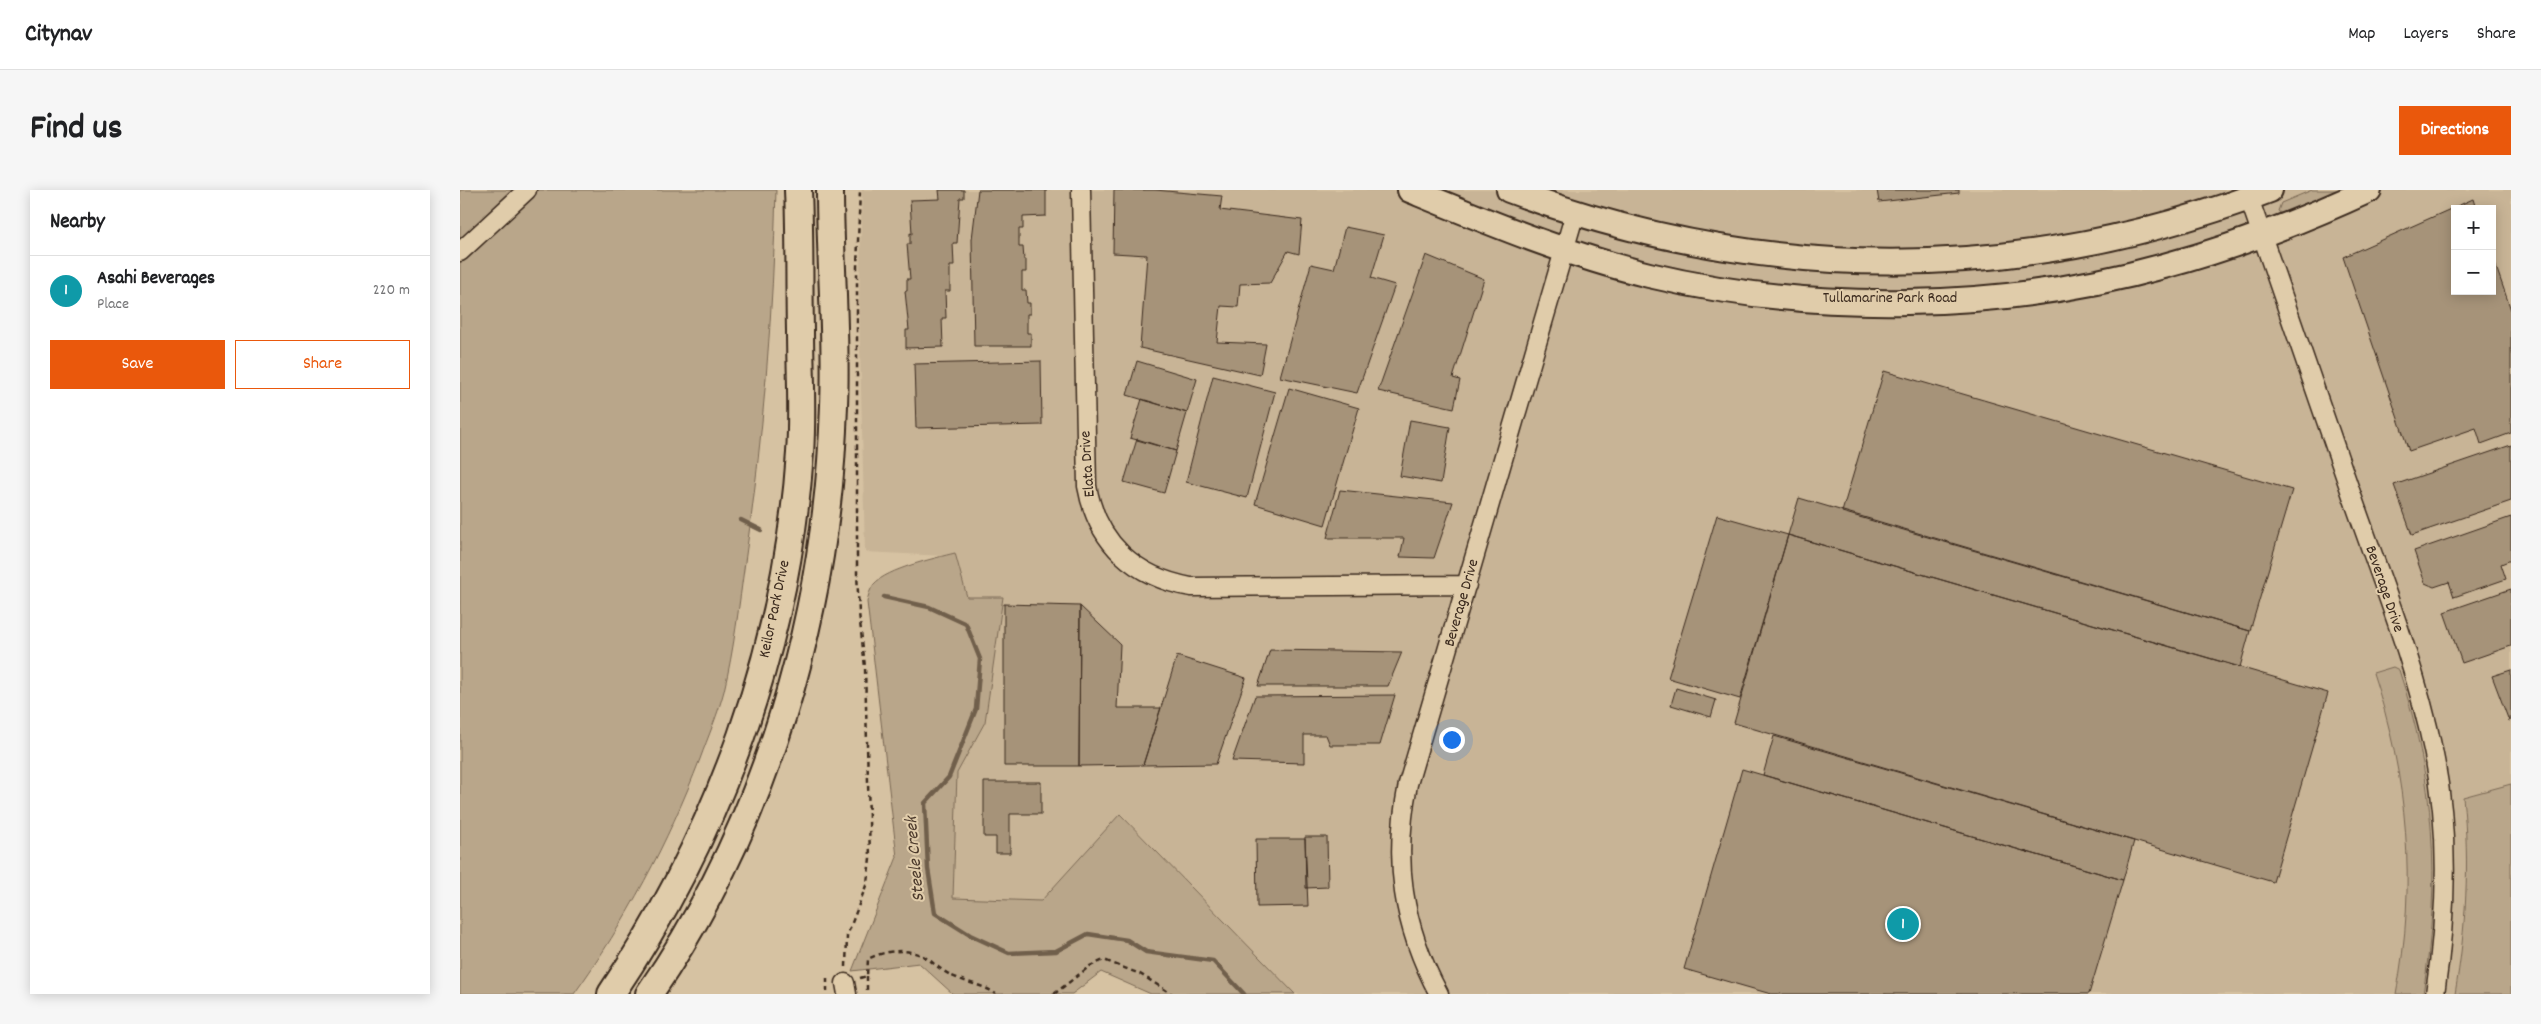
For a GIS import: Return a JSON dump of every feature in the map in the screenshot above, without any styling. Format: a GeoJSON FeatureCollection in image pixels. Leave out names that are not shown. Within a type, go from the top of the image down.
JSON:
{"type":"FeatureCollection","features":[{"type":"Feature","properties":{"kind":"main road","name":"Keilor Park Drive"},"geometry":{"type":"LineString","coordinates":[[611,994],[667,901],[713,808],[753,702],[781,590],[800,453],[798,190]]}},
{"type":"Feature","properties":{"kind":"main road","name":"Keilor Park Drive"},"geometry":{"type":"LineString","coordinates":[[649,994],[698,913],[735,839],[766,765],[804,640],[823,535],[833,435],[835,378],[830,190]]}},
{"type":"Feature","properties":{"kind":"street"},"geometry":{"type":"LineString","coordinates":[[460,252],[527,190]]}},
{"type":"Feature","properties":{"kind":"street","name":"Elata Drive"},"geometry":{"type":"LineString","coordinates":[[1081,190],[1087,486],[1094,515],[1110,542],[1120,553],[1144,572],[1157,579],[1191,586],[1467,585]]}},
{"type":"Feature","properties":{"kind":"street","name":"Tullamarine Park Road"},"geometry":{"type":"LineString","coordinates":[[1410,190],[1565,250],[1649,275],[1728,290],[1850,300],[1938,300],[2022,293],[2107,280],[2161,267],[2262,236],[2369,190]]}},
{"type":"Feature","properties":{"kind":"street"},"geometry":{"type":"LineString","coordinates":[[1509,190],[1575,213],[1653,235],[1750,253],[1832,260],[1930,262],[2006,256],[2098,241],[2152,228],[2260,194]]}},
{"type":"Feature","properties":{"kind":"street","name":"Beverage Drive"},"geometry":{"type":"LineString","coordinates":[[2260,194],[2262,236],[2409,661],[2433,751],[2443,832],[2445,885],[2441,953],[2435,994]]}},
{"type":"Feature","properties":{"kind":"street","name":"Beverage Drive"},"geometry":{"type":"LineString","coordinates":[[1439,994],[1417,948],[1410,925],[1402,882],[1401,833],[1408,784],[1575,213]]}},
{"type":"Feature","properties":{"kind":"path"},"geometry":{"type":"LineString","coordinates":[[846,989],[847,936],[867,883],[870,858],[864,667],[859,613],[858,573],[857,267],[860,190]]}},
{"type":"Feature","properties":{"kind":"path"},"geometry":{"type":"LineString","coordinates":[[867,994],[868,959],[891,952],[912,953],[922,956],[938,970],[958,979],[983,986],[996,994]]}},
{"type":"Feature","properties":{"kind":"path"},"geometry":{"type":"LineString","coordinates":[[1054,994],[1098,960],[1104,960],[1140,974],[1172,994]]}},
{"type":"Feature","properties":{"kind":"path"},"geometry":{"type":"LineString","coordinates":[[846,989],[867,976]]}},
{"type":"Feature","properties":{"kind":"path"},"geometry":{"type":"LineString","coordinates":[[826,978],[827,994]]}},
{"type":"Feature","properties":{"kind":"shaded area"},"geometry":{"type":"Polygon","coordinates":[[[460,190],[776,190],[770,330],[762,423],[738,611],[724,691],[688,790],[660,851],[611,939],[574,994],[460,994],[460,190]]]}},
{"type":"Feature","properties":{"kind":"shaded area"},"geometry":{"type":"Polygon","coordinates":[[[862,190],[2511,190],[2511,784],[2463,798],[2468,876],[2463,946],[2455,994],[1295,994],[1121,814],[1041,901],[953,898],[957,773],[985,722],[1003,597],[967,598],[955,553],[945,556],[865,552],[859,305],[862,190]]]}},
{"type":"Feature","properties":{"kind":"shaded area"},"geometry":{"type":"Polygon","coordinates":[[[2312,190],[2351,190],[2283,215],[2278,211],[2281,203],[2312,190]]]}},
{"type":"Feature","properties":{"kind":"shaded area"},"geometry":{"type":"Polygon","coordinates":[[[955,553],[967,597],[1003,597],[985,722],[957,773],[953,898],[1041,901],[1120,814],[1295,994],[1151,994],[1101,972],[1072,994],[953,994],[919,963],[852,971],[897,857],[867,602],[868,597],[874,584],[889,574],[912,565],[955,553]]]}},
{"type":"Feature","properties":{"kind":"shaded area"},"geometry":{"type":"Polygon","coordinates":[[[2393,667],[2399,670],[2411,710],[2427,790],[2431,830],[2432,911],[2423,994],[2396,994],[2406,912],[2405,832],[2394,752],[2385,712],[2373,673],[2393,667]]]}},
{"type":"Feature","properties":{"kind":"shaded area"},"geometry":{"type":"Polygon","coordinates":[[[2511,784],[2511,994],[2455,994],[2466,896],[2463,797],[2511,784]]]}},
{"type":"Feature","properties":{"kind":"building"},"geometry":{"type":"Polygon","coordinates":[[[939,190],[964,190],[964,198],[960,198],[957,243],[953,243],[954,266],[950,266],[950,291],[945,291],[946,318],[942,318],[943,347],[906,348],[906,330],[909,330],[905,291],[907,291],[907,279],[910,279],[907,244],[910,244],[910,233],[912,234],[910,200],[940,199],[939,190]]]}},
{"type":"Feature","properties":{"kind":"building"},"geometry":{"type":"Polygon","coordinates":[[[978,190],[1046,190],[1046,216],[1023,217],[1023,229],[1019,229],[1019,247],[1023,247],[1024,260],[1026,260],[1026,272],[1022,272],[1022,290],[1026,290],[1027,303],[1030,303],[1030,314],[1027,314],[1027,333],[1031,333],[1031,346],[974,346],[972,239],[978,190]]]}},
{"type":"Feature","properties":{"kind":"building"},"geometry":{"type":"Polygon","coordinates":[[[1114,190],[1155,190],[1222,196],[1220,210],[1302,220],[1299,254],[1288,251],[1270,283],[1240,284],[1238,307],[1221,306],[1217,342],[1266,344],[1260,375],[1140,348],[1147,255],[1113,253],[1114,190]]]}},
{"type":"Feature","properties":{"kind":"building"},"geometry":{"type":"Polygon","coordinates":[[[1877,190],[1959,190],[1959,193],[1879,202],[1877,190]]]}},
{"type":"Feature","properties":{"kind":"building"},"geometry":{"type":"Polygon","coordinates":[[[2473,199],[2475,205],[2460,205],[2473,199]]]}},
{"type":"Feature","properties":{"kind":"building"},"geometry":{"type":"Polygon","coordinates":[[[2451,209],[2451,295],[2496,295],[2496,267],[2511,310],[2511,433],[2481,444],[2476,428],[2409,451],[2343,257],[2451,209]]]}},
{"type":"Feature","properties":{"kind":"building"},"geometry":{"type":"Polygon","coordinates":[[[1345,227],[1384,235],[1371,278],[1395,285],[1357,393],[1280,377],[1311,264],[1334,269],[1345,227]]]}},
{"type":"Feature","properties":{"kind":"building"},"geometry":{"type":"Polygon","coordinates":[[[1426,255],[1484,279],[1453,378],[1460,380],[1454,408],[1378,391],[1426,255]]]}},
{"type":"Feature","properties":{"kind":"building"},"geometry":{"type":"Polygon","coordinates":[[[1041,361],[1042,425],[916,428],[914,364],[1041,361]]]}},
{"type":"Feature","properties":{"kind":"building"},"geometry":{"type":"Polygon","coordinates":[[[1137,361],[1197,379],[1187,413],[1127,395],[1137,361]]]}},
{"type":"Feature","properties":{"kind":"building"},"geometry":{"type":"Polygon","coordinates":[[[1884,371],[2292,490],[2250,631],[1842,512],[1884,371]]]}},
{"type":"Feature","properties":{"kind":"building"},"geometry":{"type":"Polygon","coordinates":[[[1213,376],[1275,392],[1247,498],[1186,482],[1213,376]]]}},
{"type":"Feature","properties":{"kind":"building"},"geometry":{"type":"Polygon","coordinates":[[[1289,388],[1359,408],[1325,525],[1255,504],[1289,388]]]}},
{"type":"Feature","properties":{"kind":"building"},"geometry":{"type":"Polygon","coordinates":[[[1142,399],[1187,413],[1176,451],[1130,438],[1142,399]]]}},
{"type":"Feature","properties":{"kind":"building"},"geometry":{"type":"Polygon","coordinates":[[[1410,420],[1450,427],[1441,483],[1400,476],[1410,420]]]}},
{"type":"Feature","properties":{"kind":"building"},"geometry":{"type":"Polygon","coordinates":[[[1137,439],[1176,451],[1164,493],[1124,482],[1137,439]]]}},
{"type":"Feature","properties":{"kind":"building"},"geometry":{"type":"Polygon","coordinates":[[[2511,445],[2511,501],[2412,535],[2394,485],[2511,445]]]}},
{"type":"Feature","properties":{"kind":"building"},"geometry":{"type":"Polygon","coordinates":[[[1340,490],[1453,502],[1434,558],[1400,557],[1404,538],[1327,538],[1340,490]]]}},
{"type":"Feature","properties":{"kind":"building"},"geometry":{"type":"Polygon","coordinates":[[[1799,498],[2250,631],[2240,667],[1788,535],[1799,498]]]}},
{"type":"Feature","properties":{"kind":"building"},"geometry":{"type":"Polygon","coordinates":[[[1717,515],[1788,535],[1740,699],[1668,678],[1717,515]]]}},
{"type":"Feature","properties":{"kind":"building"},"geometry":{"type":"Polygon","coordinates":[[[2511,517],[2511,560],[2501,564],[2506,579],[2454,597],[2449,582],[2434,587],[2425,583],[2414,551],[2511,517]]]}},
{"type":"Feature","properties":{"kind":"building"},"geometry":{"type":"Polygon","coordinates":[[[1788,535],[2328,693],[2273,882],[1734,723],[1788,535]]]}},
{"type":"Feature","properties":{"kind":"building"},"geometry":{"type":"Polygon","coordinates":[[[2511,589],[2511,646],[2462,663],[2444,612],[2511,589]]]}},
{"type":"Feature","properties":{"kind":"building"},"geometry":{"type":"Polygon","coordinates":[[[1004,604],[1080,606],[1079,766],[1004,766],[1004,604]]]}},
{"type":"Feature","properties":{"kind":"building"},"geometry":{"type":"Polygon","coordinates":[[[1080,606],[1120,644],[1117,708],[1161,708],[1143,765],[1079,766],[1080,606]]]}},
{"type":"Feature","properties":{"kind":"building"},"geometry":{"type":"Polygon","coordinates":[[[1270,650],[1402,652],[1388,686],[1258,686],[1270,650]]]}},
{"type":"Feature","properties":{"kind":"building"},"geometry":{"type":"Polygon","coordinates":[[[1177,656],[1246,678],[1216,764],[1143,765],[1177,656]]]}},
{"type":"Feature","properties":{"kind":"building"},"geometry":{"type":"Polygon","coordinates":[[[2511,670],[2511,720],[2509,721],[2492,676],[2511,670]]]}},
{"type":"Feature","properties":{"kind":"building"},"geometry":{"type":"Polygon","coordinates":[[[1676,688],[1716,700],[1711,717],[1671,705],[1676,688]]]}},
{"type":"Feature","properties":{"kind":"building"},"geometry":{"type":"Polygon","coordinates":[[[1395,695],[1380,745],[1330,745],[1326,735],[1304,735],[1304,763],[1232,761],[1255,696],[1395,695]]]}},
{"type":"Feature","properties":{"kind":"building"},"geometry":{"type":"Polygon","coordinates":[[[1774,736],[2134,841],[2123,880],[1763,775],[1774,736]]]}},
{"type":"Feature","properties":{"kind":"building"},"geometry":{"type":"Polygon","coordinates":[[[1742,769],[2123,880],[2089,994],[1771,994],[1684,969],[1742,769]]]}},
{"type":"Feature","properties":{"kind":"building"},"geometry":{"type":"Polygon","coordinates":[[[984,782],[1041,782],[1041,814],[1010,814],[1010,853],[996,853],[996,837],[984,837],[984,782]]]}},
{"type":"Feature","properties":{"kind":"building"},"geometry":{"type":"Polygon","coordinates":[[[1305,837],[1327,837],[1328,887],[1306,888],[1305,837]]]}},
{"type":"Feature","properties":{"kind":"building"},"geometry":{"type":"Polygon","coordinates":[[[1256,839],[1305,839],[1308,906],[1257,907],[1256,839]]]}},
{"type":"Feature","properties":{"kind":"waterway","name":"Steele Creek"},"geometry":{"type":"LineString","coordinates":[[741,520],[761,530]]}},
{"type":"Feature","properties":{"kind":"waterway","name":"Steele Creek"},"geometry":{"type":"LineString","coordinates":[[884,597],[929,607],[966,624],[980,659],[976,709],[949,777],[925,803],[928,869],[935,913],[970,935],[1009,953],[1056,951],[1088,934],[1127,940],[1146,952],[1213,961],[1244,994]]}},
{"type":"Feature","properties":{"kind":"place","name":"Asahi Beverages"},"geometry":{"type":"Point","coordinates":[1903,924]}}]}
